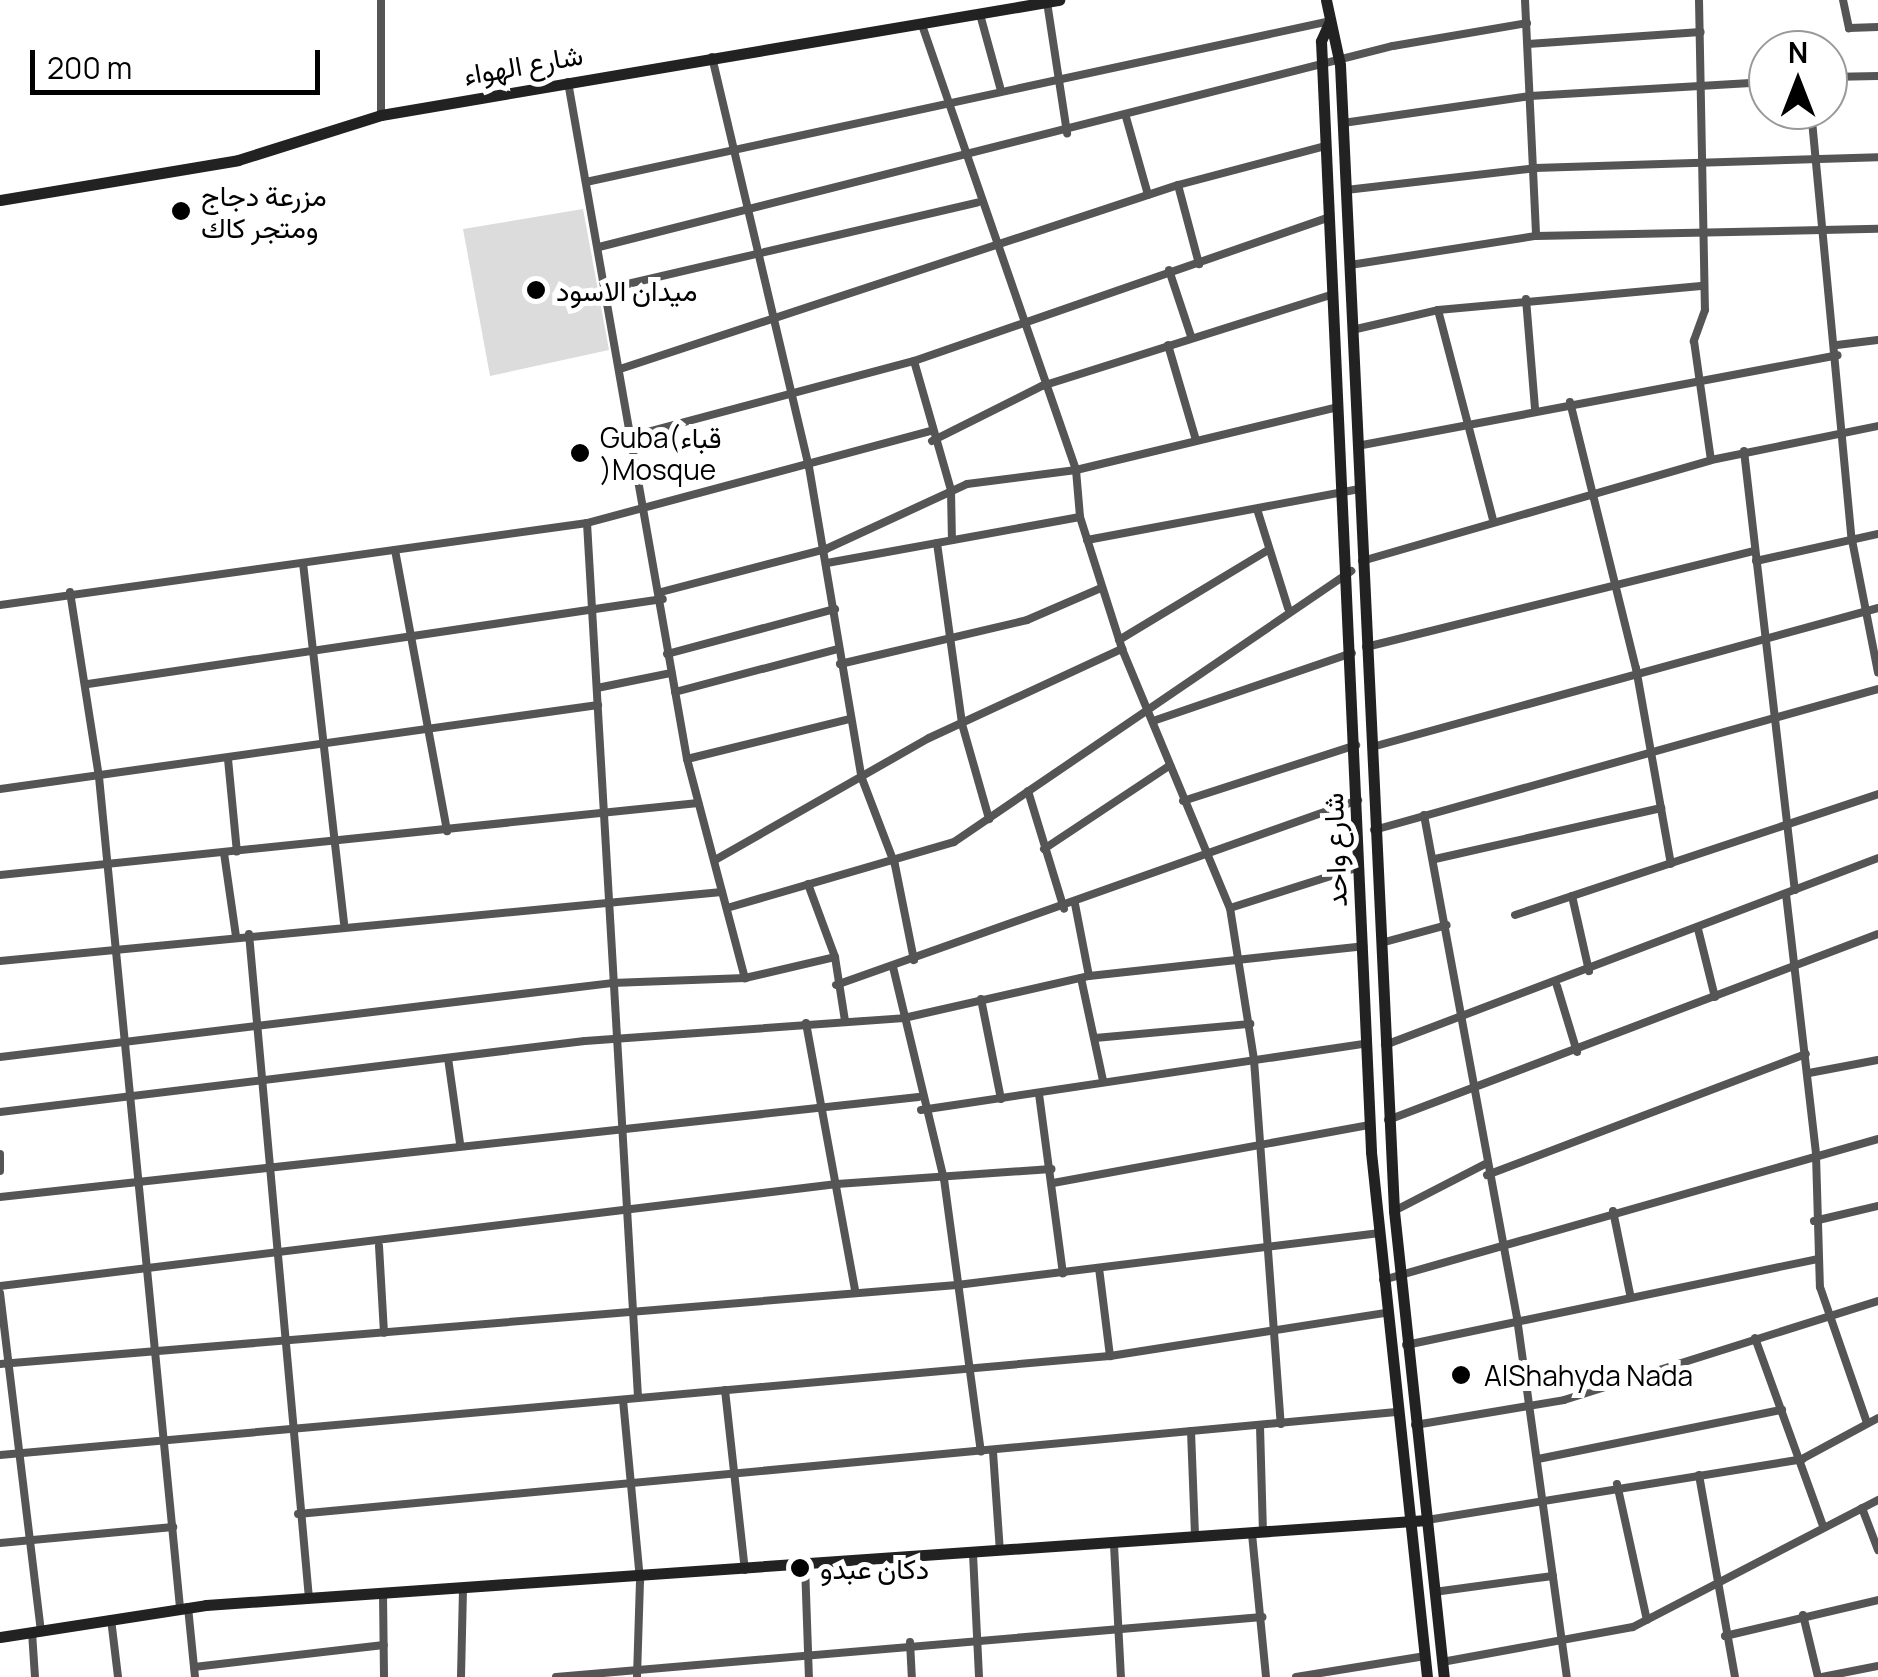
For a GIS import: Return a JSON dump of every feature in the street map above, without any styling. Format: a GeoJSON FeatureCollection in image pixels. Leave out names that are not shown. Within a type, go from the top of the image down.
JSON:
{"type":"FeatureCollection","features":[{"type":"Feature","properties":{"kind":"street"},"geometry":{"type":"LineString","coordinates":[[380,115],[381,0]]}},
{"type":"Feature","properties":{"kind":"street","name":"شارع واحد"},"geometry":{"type":"LineString","coordinates":[[1326,0],[1330,21],[1321,41],[1333,64],[1343,122],[1350,265],[1356,446],[1352,653],[1370,1125],[1382,1280],[1427,1677]]}},
{"type":"Feature","properties":{"kind":"street"},"geometry":{"type":"LineString","coordinates":[[1525,0],[1536,236]]}},
{"type":"Feature","properties":{"kind":"street"},"geometry":{"type":"LineString","coordinates":[[1699,0],[1705,90],[1699,376],[1711,460]]}},
{"type":"Feature","properties":{"kind":"street"},"geometry":{"type":"LineString","coordinates":[[1843,0],[1849,28],[1878,27]]}},
{"type":"Feature","properties":{"kind":"street"},"geometry":{"type":"LineString","coordinates":[[1053,1],[1054,74],[1067,133]]}},
{"type":"Feature","properties":{"kind":"street","name":"شارع الهواء"},"geometry":{"type":"LineString","coordinates":[[0,200],[238,160],[380,115],[712,57],[982,18],[1053,1]]}},
{"type":"Feature","properties":{"kind":"street"},"geometry":{"type":"LineString","coordinates":[[982,18],[1000,87]]}},
{"type":"Feature","properties":{"kind":"street"},"geometry":{"type":"LineString","coordinates":[[586,182],[943,103],[1054,74],[1330,21]]}},
{"type":"Feature","properties":{"kind":"street"},"geometry":{"type":"LineString","coordinates":[[599,248],[1067,133],[1393,46],[1526,23]]}},
{"type":"Feature","properties":{"kind":"street"},"geometry":{"type":"LineString","coordinates":[[922,25],[943,103],[992,246],[1076,470],[1080,517],[1101,588],[1121,645],[1150,703],[1183,801],[1230,908],[1254,1060],[1270,1336],[1281,1424]]}},
{"type":"Feature","properties":{"kind":"street"},"geometry":{"type":"LineString","coordinates":[[1528,44],[1701,32]]}},
{"type":"Feature","properties":{"kind":"street"},"geometry":{"type":"LineString","coordinates":[[712,57],[730,152],[810,467],[861,776],[895,865],[914,960]]}},
{"type":"Feature","properties":{"kind":"street","name":"شارع واحد"},"geometry":{"type":"LineString","coordinates":[[1333,64],[1330,145],[1338,407],[1362,561],[1394,1211],[1414,1426],[1444,1677]]}},
{"type":"Feature","properties":{"kind":"street"},"geometry":{"type":"LineString","coordinates":[[1848,77],[1878,76]]}},
{"type":"Feature","properties":{"kind":"street"},"geometry":{"type":"LineString","coordinates":[[568,82],[662,595],[666,654],[698,804],[746,978]]}},
{"type":"Feature","properties":{"kind":"street"},"geometry":{"type":"LineString","coordinates":[[1343,122],[1530,96],[1705,90],[1748,85]]}},
{"type":"Feature","properties":{"kind":"street"},"geometry":{"type":"LineString","coordinates":[[1126,117],[1148,195]]}},
{"type":"Feature","properties":{"kind":"street"},"geometry":{"type":"LineString","coordinates":[[1813,130],[1837,350],[1840,432],[1852,540],[1878,672]]}},
{"type":"Feature","properties":{"kind":"street"},"geometry":{"type":"LineString","coordinates":[[620,368],[773,322],[1178,184],[1330,145]]}},
{"type":"Feature","properties":{"kind":"street"},"geometry":{"type":"LineString","coordinates":[[1346,190],[1535,168],[1702,159],[1878,157]]}},
{"type":"Feature","properties":{"kind":"street"},"geometry":{"type":"LineString","coordinates":[[1178,184],[1199,264]]}},
{"type":"Feature","properties":{"kind":"street"},"geometry":{"type":"LineString","coordinates":[[606,289],[757,259],[978,203]]}},
{"type":"Feature","properties":{"kind":"street"},"geometry":{"type":"LineString","coordinates":[[632,436],[794,397],[914,361],[1020,320],[1169,270],[1199,264],[1333,216]]}},
{"type":"Feature","properties":{"kind":"street"},"geometry":{"type":"LineString","coordinates":[[1350,265],[1536,236],[1705,228],[1878,228]]}},
{"type":"Feature","properties":{"kind":"street"},"geometry":{"type":"LineString","coordinates":[[1169,270],[1191,336]]}},
{"type":"Feature","properties":{"kind":"street"},"geometry":{"type":"LineString","coordinates":[[1352,330],[1438,310],[1701,286]]}},
{"type":"Feature","properties":{"kind":"street"},"geometry":{"type":"LineString","coordinates":[[0,605],[70,592],[587,523],[646,510],[931,436],[1042,386],[1333,294]]}},
{"type":"Feature","properties":{"kind":"street"},"geometry":{"type":"LineString","coordinates":[[1526,300],[1535,408]]}},
{"type":"Feature","properties":{"kind":"street"},"geometry":{"type":"LineString","coordinates":[[1438,310],[1463,422],[1493,520]]}},
{"type":"Feature","properties":{"kind":"street"},"geometry":{"type":"LineString","coordinates":[[1356,446],[1878,340]]}},
{"type":"Feature","properties":{"kind":"street"},"geometry":{"type":"LineString","coordinates":[[1168,345],[1195,436]]}},
{"type":"Feature","properties":{"kind":"street"},"geometry":{"type":"LineString","coordinates":[[914,361],[931,436],[951,490],[952,540]]}},
{"type":"Feature","properties":{"kind":"street"},"geometry":{"type":"LineString","coordinates":[[1570,402],[1636,668],[1671,864]]}},
{"type":"Feature","properties":{"kind":"street"},"geometry":{"type":"LineString","coordinates":[[88,684],[412,639],[662,595],[826,549],[951,490],[1076,470],[1195,436],[1338,407]]}},
{"type":"Feature","properties":{"kind":"street"},"geometry":{"type":"LineString","coordinates":[[1362,561],[1591,491],[1744,451],[1878,426]]}},
{"type":"Feature","properties":{"kind":"street"},"geometry":{"type":"LineString","coordinates":[[1744,451],[1787,826],[1796,966],[1816,1155],[1816,1259],[1824,1317],[1867,1423]]}},
{"type":"Feature","properties":{"kind":"street"},"geometry":{"type":"LineString","coordinates":[[1087,540],[1353,490]]}},
{"type":"Feature","properties":{"kind":"street"},"geometry":{"type":"LineString","coordinates":[[1257,510],[1288,608]]}},
{"type":"Feature","properties":{"kind":"street"},"geometry":{"type":"LineString","coordinates":[[827,563],[1080,517]]}},
{"type":"Feature","properties":{"kind":"street"},"geometry":{"type":"LineString","coordinates":[[587,523],[605,816],[622,1214],[638,1398]]}},
{"type":"Feature","properties":{"kind":"street"},"geometry":{"type":"LineString","coordinates":[[1366,647],[1614,582],[1878,534]]}},
{"type":"Feature","properties":{"kind":"street"},"geometry":{"type":"LineString","coordinates":[[937,543],[962,724],[988,819]]}},
{"type":"Feature","properties":{"kind":"street"},"geometry":{"type":"LineString","coordinates":[[396,550],[447,831]]}},
{"type":"Feature","properties":{"kind":"street"},"geometry":{"type":"LineString","coordinates":[[715,860],[861,776],[1121,645],[1268,550]]}},
{"type":"Feature","properties":{"kind":"street"},"geometry":{"type":"LineString","coordinates":[[303,563],[344,923]]}},
{"type":"Feature","properties":{"kind":"street"},"geometry":{"type":"LineString","coordinates":[[727,908],[808,884],[895,865],[988,819],[1288,608],[1351,571]]}},
{"type":"Feature","properties":{"kind":"street"},"geometry":{"type":"LineString","coordinates":[[840,664],[949,637],[1101,588]]}},
{"type":"Feature","properties":{"kind":"street"},"geometry":{"type":"LineString","coordinates":[[70,592],[88,684],[99,777],[145,1271],[173,1527],[195,1672],[384,1645]]}},
{"type":"Feature","properties":{"kind":"street"},"geometry":{"type":"LineString","coordinates":[[1370,748],[1764,632],[1878,608]]}},
{"type":"Feature","properties":{"kind":"street"},"geometry":{"type":"LineString","coordinates":[[666,654],[835,609]]}},
{"type":"Feature","properties":{"kind":"street"},"geometry":{"type":"LineString","coordinates":[[674,692],[838,649]]}},
{"type":"Feature","properties":{"kind":"street"},"geometry":{"type":"LineString","coordinates":[[1156,720],[1352,653]]}},
{"type":"Feature","properties":{"kind":"street"},"geometry":{"type":"LineString","coordinates":[[597,688],[670,673]]}},
{"type":"Feature","properties":{"kind":"street"},"geometry":{"type":"LineString","coordinates":[[1374,830],[1878,689]]}},
{"type":"Feature","properties":{"kind":"street"},"geometry":{"type":"LineString","coordinates":[[0,789],[430,732],[598,704]]}},
{"type":"Feature","properties":{"kind":"street"},"geometry":{"type":"LineString","coordinates":[[687,759],[850,720]]}},
{"type":"Feature","properties":{"kind":"street"},"geometry":{"type":"LineString","coordinates":[[1183,801],[1356,745]]}},
{"type":"Feature","properties":{"kind":"street"},"geometry":{"type":"LineString","coordinates":[[228,759],[237,852]]}},
{"type":"Feature","properties":{"kind":"street"},"geometry":{"type":"LineString","coordinates":[[1044,849],[1169,766]]}},
{"type":"Feature","properties":{"kind":"street"},"geometry":{"type":"LineString","coordinates":[[1028,791],[1064,908]]}},
{"type":"Feature","properties":{"kind":"street"},"geometry":{"type":"LineString","coordinates":[[1515,916],[1878,794]]}},
{"type":"Feature","properties":{"kind":"street"},"geometry":{"type":"LineString","coordinates":[[836,985],[1064,908],[1358,800]]}},
{"type":"Feature","properties":{"kind":"street"},"geometry":{"type":"LineString","coordinates":[[0,874],[335,844],[698,804]]}},
{"type":"Feature","properties":{"kind":"street"},"geometry":{"type":"LineString","coordinates":[[1434,859],[1661,808]]}},
{"type":"Feature","properties":{"kind":"street"},"geometry":{"type":"LineString","coordinates":[[1424,815],[1464,1021],[1487,1175],[1517,1318],[1528,1408],[1546,1502],[1567,1677]]}},
{"type":"Feature","properties":{"kind":"street"},"geometry":{"type":"LineString","coordinates":[[224,853],[236,936]]}},
{"type":"Feature","properties":{"kind":"street"},"geometry":{"type":"LineString","coordinates":[[1386,1045],[1557,986],[1878,858]]}},
{"type":"Feature","properties":{"kind":"street"},"geometry":{"type":"LineString","coordinates":[[1230,908],[1358,868]]}},
{"type":"Feature","properties":{"kind":"street"},"geometry":{"type":"LineString","coordinates":[[808,884],[835,956],[836,985],[845,1021]]}},
{"type":"Feature","properties":{"kind":"street"},"geometry":{"type":"LineString","coordinates":[[0,961],[344,923],[609,898],[722,892]]}},
{"type":"Feature","properties":{"kind":"street"},"geometry":{"type":"LineString","coordinates":[[1572,896],[1590,972]]}},
{"type":"Feature","properties":{"kind":"street"},"geometry":{"type":"LineString","coordinates":[[1360,901],[1379,902]]}},
{"type":"Feature","properties":{"kind":"street"},"geometry":{"type":"LineString","coordinates":[[1075,904],[1103,1081]]}},
{"type":"Feature","properties":{"kind":"street"},"geometry":{"type":"LineString","coordinates":[[1381,944],[1447,925]]}},
{"type":"Feature","properties":{"kind":"street"},"geometry":{"type":"LineString","coordinates":[[1698,930],[1715,997]]}},
{"type":"Feature","properties":{"kind":"street"},"geometry":{"type":"LineString","coordinates":[[249,934],[259,1024],[280,1345],[309,1598]]}},
{"type":"Feature","properties":{"kind":"street"},"geometry":{"type":"LineString","coordinates":[[1388,1120],[1475,1092],[1878,934]]}},
{"type":"Feature","properties":{"kind":"street"},"geometry":{"type":"LineString","coordinates":[[0,1112],[615,1038],[904,1018],[1086,977],[1240,964],[1363,946]]}},
{"type":"Feature","properties":{"kind":"street"},"geometry":{"type":"LineString","coordinates":[[0,1058],[612,983],[746,978],[835,956]]}},
{"type":"Feature","properties":{"kind":"street"},"geometry":{"type":"LineString","coordinates":[[894,967],[921,1110],[944,1179],[982,1451]]}},
{"type":"Feature","properties":{"kind":"street"},"geometry":{"type":"LineString","coordinates":[[1557,986],[1577,1052]]}},
{"type":"Feature","properties":{"kind":"street"},"geometry":{"type":"LineString","coordinates":[[981,999],[1001,1100]]}},
{"type":"Feature","properties":{"kind":"street"},"geometry":{"type":"LineString","coordinates":[[806,1023],[855,1290]]}},
{"type":"Feature","properties":{"kind":"street"},"geometry":{"type":"LineString","coordinates":[[1095,1038],[1250,1024]]}},
{"type":"Feature","properties":{"kind":"street"},"geometry":{"type":"LineString","coordinates":[[921,1110],[1367,1042]]}},
{"type":"Feature","properties":{"kind":"street"},"geometry":{"type":"LineString","coordinates":[[1487,1175],[1806,1054]]}},
{"type":"Feature","properties":{"kind":"street"},"geometry":{"type":"LineString","coordinates":[[448,1058],[460,1142]]}},
{"type":"Feature","properties":{"kind":"street"},"geometry":{"type":"LineString","coordinates":[[1808,1073],[1878,1060]]}},
{"type":"Feature","properties":{"kind":"street"},"geometry":{"type":"LineString","coordinates":[[1039,1094],[1064,1272]]}},
{"type":"Feature","properties":{"kind":"street"},"geometry":{"type":"LineString","coordinates":[[0,1197],[268,1169],[460,1142],[919,1097]]}},
{"type":"Feature","properties":{"kind":"street"},"geometry":{"type":"LineString","coordinates":[[1053,1183],[1258,1150],[1370,1125]]}},
{"type":"Feature","properties":{"kind":"street"},"geometry":{"type":"LineString","coordinates":[[1382,1280],[1400,1279],[1501,1242],[1878,1139]]}},
{"type":"Feature","properties":{"kind":"street"},"geometry":{"type":"LineString","coordinates":[[0,1154],[0,1169]]}},
{"type":"Feature","properties":{"kind":"street"},"geometry":{"type":"LineString","coordinates":[[1394,1211],[1485,1164]]}},
{"type":"Feature","properties":{"kind":"street"},"geometry":{"type":"LineString","coordinates":[[35,1677],[36,1631],[28,1540],[3,1363],[0,1289],[379,1246],[837,1184],[1051,1169]]}},
{"type":"Feature","properties":{"kind":"street"},"geometry":{"type":"LineString","coordinates":[[1814,1220],[1878,1206]]}},
{"type":"Feature","properties":{"kind":"street"},"geometry":{"type":"LineString","coordinates":[[1613,1211],[1630,1294]]}},
{"type":"Feature","properties":{"kind":"street"},"geometry":{"type":"LineString","coordinates":[[3,1363],[280,1345],[630,1307],[957,1285],[1265,1252],[1378,1233]]}},
{"type":"Feature","properties":{"kind":"street"},"geometry":{"type":"LineString","coordinates":[[379,1246],[384,1332]]}},
{"type":"Feature","properties":{"kind":"street"},"geometry":{"type":"LineString","coordinates":[[1406,1345],[1630,1294],[1816,1259]]}},
{"type":"Feature","properties":{"kind":"street"},"geometry":{"type":"LineString","coordinates":[[1099,1268],[1110,1356]]}},
{"type":"Feature","properties":{"kind":"street"},"geometry":{"type":"LineString","coordinates":[[1414,1426],[1528,1408],[1878,1301]]}},
{"type":"Feature","properties":{"kind":"street"},"geometry":{"type":"LineString","coordinates":[[0,1456],[1110,1356],[1270,1336],[1386,1313]]}},
{"type":"Feature","properties":{"kind":"street"},"geometry":{"type":"LineString","coordinates":[[1755,1338],[1823,1526]]}},
{"type":"Feature","properties":{"kind":"street"},"geometry":{"type":"LineString","coordinates":[[725,1390],[746,1572]]}},
{"type":"Feature","properties":{"kind":"street"},"geometry":{"type":"LineString","coordinates":[[624,1400],[640,1580],[638,1675]]}},
{"type":"Feature","properties":{"kind":"street"},"geometry":{"type":"LineString","coordinates":[[1538,1459],[1782,1410]]}},
{"type":"Feature","properties":{"kind":"street"},"geometry":{"type":"LineString","coordinates":[[298,1514],[630,1490],[982,1451],[1396,1412]]}},
{"type":"Feature","properties":{"kind":"street"},"geometry":{"type":"LineString","coordinates":[[0,1637],[184,1608],[640,1580],[1428,1520],[1546,1502],[1617,1484],[1802,1460],[1878,1418]]}},
{"type":"Feature","properties":{"kind":"street"},"geometry":{"type":"LineString","coordinates":[[1260,1426],[1258,1534],[1266,1677]]}},
{"type":"Feature","properties":{"kind":"street"},"geometry":{"type":"LineString","coordinates":[[1191,1431],[1195,1538]]}},
{"type":"Feature","properties":{"kind":"street"},"geometry":{"type":"LineString","coordinates":[[992,1452],[1000,1551]]}},
{"type":"Feature","properties":{"kind":"street"},"geometry":{"type":"LineString","coordinates":[[1699,1475],[1721,1578],[1725,1636],[1735,1677]]}},
{"type":"Feature","properties":{"kind":"street"},"geometry":{"type":"LineString","coordinates":[[1617,1484],[1647,1620]]}},
{"type":"Feature","properties":{"kind":"street"},"geometry":{"type":"LineString","coordinates":[[1442,1662],[1562,1641],[1647,1620],[1721,1578],[1878,1500]]}},
{"type":"Feature","properties":{"kind":"street"},"geometry":{"type":"LineString","coordinates":[[1862,1508],[1878,1550]]}},
{"type":"Feature","properties":{"kind":"street"},"geometry":{"type":"LineString","coordinates":[[0,1543],[173,1527]]}},
{"type":"Feature","properties":{"kind":"street"},"geometry":{"type":"LineString","coordinates":[[1114,1545],[1121,1677]]}},
{"type":"Feature","properties":{"kind":"street"},"geometry":{"type":"LineString","coordinates":[[973,1554],[978,1677]]}},
{"type":"Feature","properties":{"kind":"street"},"geometry":{"type":"LineString","coordinates":[[805,1565],[809,1677]]}},
{"type":"Feature","properties":{"kind":"street"},"geometry":{"type":"LineString","coordinates":[[1434,1592],[1552,1576]]}},
{"type":"Feature","properties":{"kind":"street"},"geometry":{"type":"LineString","coordinates":[[462,1677],[463,1590]]}},
{"type":"Feature","properties":{"kind":"street"},"geometry":{"type":"LineString","coordinates":[[382,1594],[384,1677]]}},
{"type":"Feature","properties":{"kind":"street"},"geometry":{"type":"LineString","coordinates":[[1725,1636],[1878,1600]]}},
{"type":"Feature","properties":{"kind":"street"},"geometry":{"type":"LineString","coordinates":[[1804,1616],[1820,1677],[1878,1666]]}},
{"type":"Feature","properties":{"kind":"street"},"geometry":{"type":"LineString","coordinates":[[556,1677],[638,1675],[910,1642],[1262,1618]]}},
{"type":"Feature","properties":{"kind":"street"},"geometry":{"type":"LineString","coordinates":[[111,1619],[118,1677]]}},
{"type":"Feature","properties":{"kind":"street"},"geometry":{"type":"LineString","coordinates":[[910,1642],[912,1677]]}},
{"type":"Feature","properties":{"kind":"street"},"geometry":{"type":"LineString","coordinates":[[1296,1677],[1425,1656]]}},
{"type":"Feature","properties":{"kind":"shaded area","name":"ميدان الاسود"},"geometry":{"type":"Polygon","coordinates":[[[583,209],[609,350],[490,376],[463,229],[583,209]]]}},
{"type":"Feature","properties":{"kind":"place","name":"مزرعة دجاج ومتجر كاك"},"geometry":{"type":"Point","coordinates":[181,211]}},
{"type":"Feature","properties":{"kind":"place","name":"ميدان الاسود"},"geometry":{"type":"Point","coordinates":[536,290]}},
{"type":"Feature","properties":{"kind":"place","name":"Guba(قباء )Mosque"},"geometry":{"type":"Point","coordinates":[580,453]}},
{"type":"Feature","properties":{"kind":"place","name":"AlShahyda Nada"},"geometry":{"type":"Point","coordinates":[1461,1375]}},
{"type":"Feature","properties":{"kind":"place","name":"دكان عبدو"},"geometry":{"type":"Point","coordinates":[800,1568]}}]}
